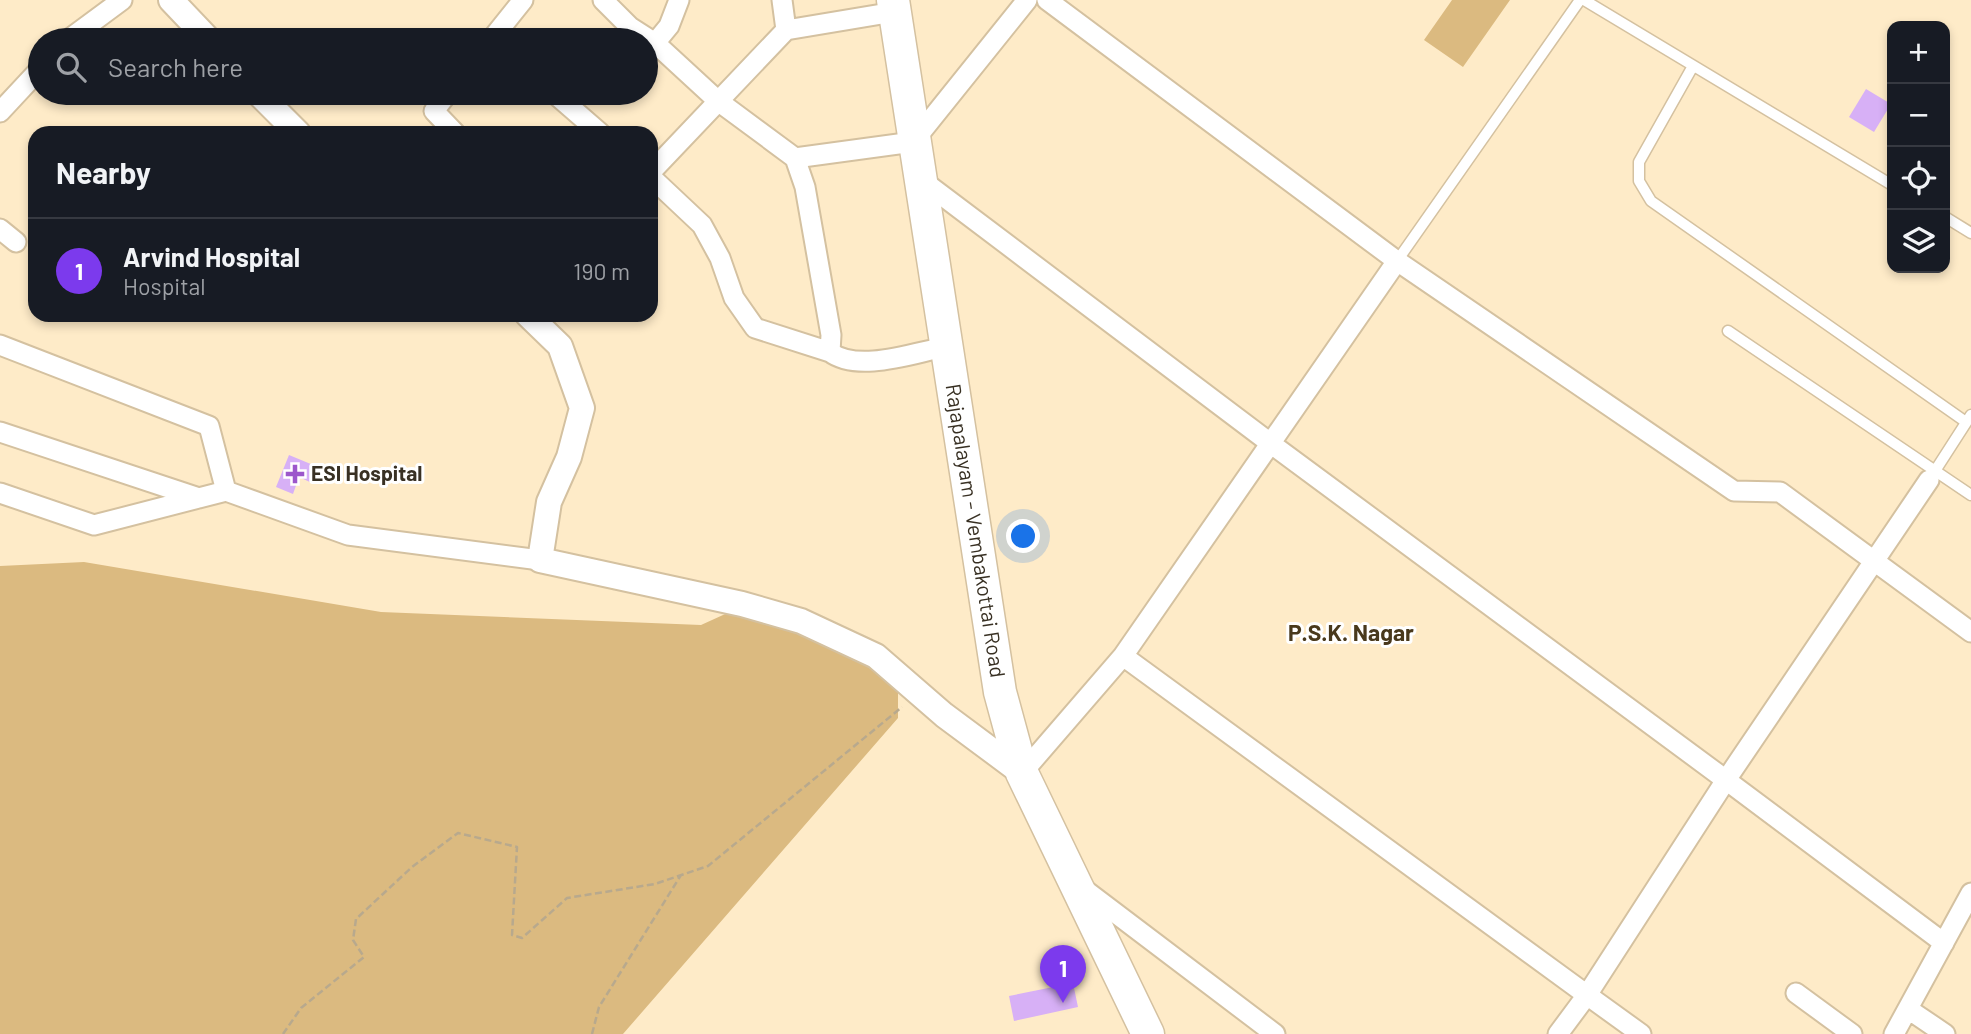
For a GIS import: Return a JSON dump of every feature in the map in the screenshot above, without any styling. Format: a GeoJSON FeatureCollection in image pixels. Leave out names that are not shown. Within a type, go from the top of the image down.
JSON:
{"type":"FeatureCollection","features":[{"type":"Feature","properties":{"kind":"main road","name":"Rajapalayam - Vembakottai Road"},"geometry":{"type":"LineString","coordinates":[[894,6],[918,177],[1000,692],[1022,773],[1148,1034]]}},
{"type":"Feature","properties":{"kind":"street"},"geometry":{"type":"LineString","coordinates":[[84,28],[122,0]]}},
{"type":"Feature","properties":{"kind":"street"},"geometry":{"type":"LineString","coordinates":[[171,0],[198,28]]}},
{"type":"Feature","properties":{"kind":"street"},"geometry":{"type":"LineString","coordinates":[[501,28],[523,0]]}},
{"type":"Feature","properties":{"kind":"street"},"geometry":{"type":"LineString","coordinates":[[603,0],[632,28]]}},
{"type":"Feature","properties":{"kind":"street"},"geometry":{"type":"LineString","coordinates":[[658,39],[669,26],[678,0]]}},
{"type":"Feature","properties":{"kind":"street"},"geometry":{"type":"LineString","coordinates":[[782,0],[786,30]]}},
{"type":"Feature","properties":{"kind":"street"},"geometry":{"type":"LineString","coordinates":[[795,158],[913,142],[1027,0]]}},
{"type":"Feature","properties":{"kind":"street"},"geometry":{"type":"LineString","coordinates":[[1046,0],[1397,261],[1734,491],[1780,492],[1971,632]]}},
{"type":"Feature","properties":{"kind":"street"},"geometry":{"type":"LineString","coordinates":[[658,166],[786,30],[894,6]]}},
{"type":"Feature","properties":{"kind":"street"},"geometry":{"type":"LineString","coordinates":[[658,46],[718,101],[795,158],[810,214],[831,335],[830,352]]}},
{"type":"Feature","properties":{"kind":"street"},"geometry":{"type":"LineString","coordinates":[[0,112],[28,82]]}},
{"type":"Feature","properties":{"kind":"street"},"geometry":{"type":"LineString","coordinates":[[270,105],[292,126]]}},
{"type":"Feature","properties":{"kind":"street"},"geometry":{"type":"LineString","coordinates":[[439,105],[434,111],[448,126]]}},
{"type":"Feature","properties":{"kind":"street"},"geometry":{"type":"LineString","coordinates":[[568,105],[592,126]]}},
{"type":"Feature","properties":{"kind":"street"},"geometry":{"type":"LineString","coordinates":[[918,177],[1270,443],[1944,943]]}},
{"type":"Feature","properties":{"kind":"street"},"geometry":{"type":"LineString","coordinates":[[658,181],[702,225],[720,258],[734,298],[755,328],[830,352],[840,360],[870,360],[945,347]]}},
{"type":"Feature","properties":{"kind":"street"},"geometry":{"type":"LineString","coordinates":[[0,229],[16,242]]}},
{"type":"Feature","properties":{"kind":"street"},"geometry":{"type":"LineString","coordinates":[[0,493],[94,525],[226,491],[348,535],[540,560],[742,604],[801,621],[876,656],[1022,773],[1123,656],[1397,261]]}},
{"type":"Feature","properties":{"kind":"street"},"geometry":{"type":"LineString","coordinates":[[535,322],[560,346],[582,408],[569,457],[549,502],[540,560]]}},
{"type":"Feature","properties":{"kind":"street"},"geometry":{"type":"LineString","coordinates":[[0,345],[209,426],[226,491]]}},
{"type":"Feature","properties":{"kind":"street"},"geometry":{"type":"LineString","coordinates":[[0,432],[199,498]]}},
{"type":"Feature","properties":{"kind":"street"},"geometry":{"type":"LineString","coordinates":[[1558,1034],[1587,995],[1726,780],[1932,475]]}},
{"type":"Feature","properties":{"kind":"street"},"geometry":{"type":"LineString","coordinates":[[1123,656],[1641,1034]]}},
{"type":"Feature","properties":{"kind":"street"},"geometry":{"type":"LineString","coordinates":[[1074,881],[1275,1034]]}},
{"type":"Feature","properties":{"kind":"street"},"geometry":{"type":"LineString","coordinates":[[1894,1034],[1971,893]]}},
{"type":"Feature","properties":{"kind":"street"},"geometry":{"type":"LineString","coordinates":[[1796,993],[1852,1034]]}},
{"type":"Feature","properties":{"kind":"street"},"geometry":{"type":"LineString","coordinates":[[1908,1009],[1945,1034]]}},
{"type":"Feature","properties":{"kind":"lane"},"geometry":{"type":"LineString","coordinates":[[1397,261],[1582,0],[1887,182]]}},
{"type":"Feature","properties":{"kind":"lane"},"geometry":{"type":"LineString","coordinates":[[1693,66],[1639,162],[1639,181],[1651,201],[1969,419],[1932,475]]}},
{"type":"Feature","properties":{"kind":"lane"},"geometry":{"type":"LineString","coordinates":[[1950,220],[1971,233]]}},
{"type":"Feature","properties":{"kind":"lane"},"geometry":{"type":"LineString","coordinates":[[1728,331],[1932,475],[1971,495]]}},
{"type":"Feature","properties":{"kind":"path"},"geometry":{"type":"LineString","coordinates":[[283,1034],[301,1008],[364,957],[353,940],[356,919],[412,867],[458,833],[517,847],[512,935],[522,938],[567,898],[656,884],[708,866],[919,693]]}},
{"type":"Feature","properties":{"kind":"path"},"geometry":{"type":"LineString","coordinates":[[592,1034],[598,1007],[681,875]]}},
{"type":"Feature","properties":{"kind":"shaded area"},"geometry":{"type":"Polygon","coordinates":[[[1452,0],[1510,0],[1463,67],[1424,40],[1452,0]]]}},
{"type":"Feature","properties":{"kind":"shaded area"},"geometry":{"type":"Polygon","coordinates":[[[84,562],[381,612],[701,625],[734,610],[834,647],[898,685],[898,718],[623,1034],[0,1034],[0,566],[84,562]]]}},
{"type":"Feature","properties":{"kind":"building"},"geometry":{"type":"Polygon","coordinates":[[[1866,89],[1887,102],[1887,111],[1874,132],[1849,117],[1866,89]]]}},
{"type":"Feature","properties":{"kind":"building"},"geometry":{"type":"Polygon","coordinates":[[[289,455],[318,467],[312,483],[299,477],[293,494],[276,487],[289,455]]]}},
{"type":"Feature","properties":{"kind":"building"},"geometry":{"type":"Polygon","coordinates":[[[1073,983],[1078,1007],[1014,1021],[1009,996],[1073,983]]]}},
{"type":"Feature","properties":{"kind":"place","name":"ESI Hospital"},"geometry":{"type":"Point","coordinates":[295,474]}},
{"type":"Feature","properties":{"kind":"place","name":"Arvind Hospital"},"geometry":{"type":"Point","coordinates":[1063,1003]}},
{"type":"Feature","properties":{"kind":"district","name":"P.S.K. Nagar"},"geometry":{"type":"Point","coordinates":[1351,633]}}]}
